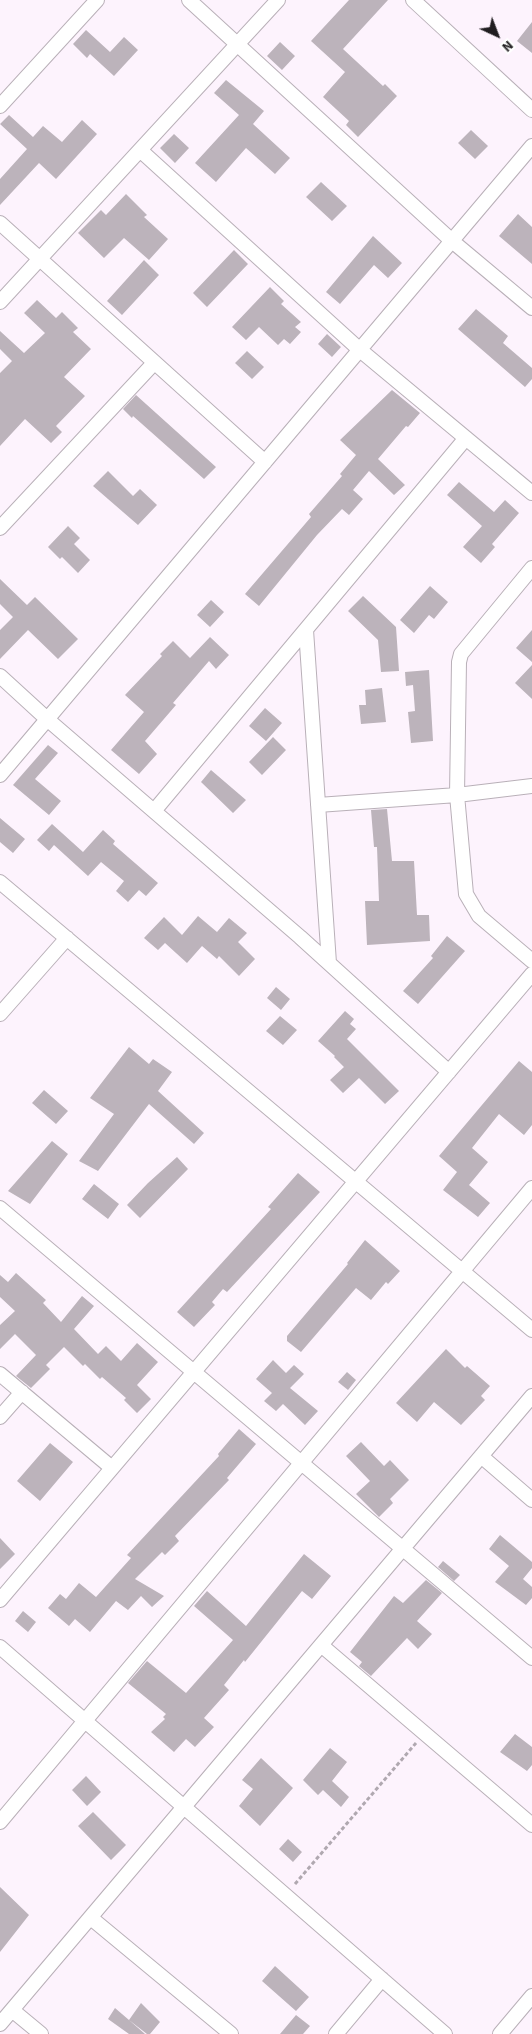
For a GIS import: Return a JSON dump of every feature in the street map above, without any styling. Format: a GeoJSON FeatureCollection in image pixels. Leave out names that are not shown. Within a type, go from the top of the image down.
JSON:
{"type":"FeatureCollection","features":[{"type":"Feature","properties":{"kind":"street"},"geometry":{"type":"LineString","coordinates":[[0,106],[97,0]]}},
{"type":"Feature","properties":{"kind":"street"},"geometry":{"type":"LineString","coordinates":[[189,0],[452,241],[532,308]]}},
{"type":"Feature","properties":{"kind":"street"},"geometry":{"type":"LineString","coordinates":[[0,302],[278,0]]}},
{"type":"Feature","properties":{"kind":"street"},"geometry":{"type":"LineString","coordinates":[[413,0],[532,110]]}},
{"type":"Feature","properties":{"kind":"street"},"geometry":{"type":"LineString","coordinates":[[0,775],[532,146]]}},
{"type":"Feature","properties":{"kind":"street"},"geometry":{"type":"LineString","coordinates":[[140,150],[360,350],[532,493]]}},
{"type":"Feature","properties":{"kind":"street"},"geometry":{"type":"LineString","coordinates":[[0,223],[265,462]]}},
{"type":"Feature","properties":{"kind":"street"},"geometry":{"type":"LineString","coordinates":[[0,528],[154,363]]}},
{"type":"Feature","properties":{"kind":"street"},"geometry":{"type":"LineString","coordinates":[[154,811],[466,438]]}},
{"type":"Feature","properties":{"kind":"street"},"geometry":{"type":"LineString","coordinates":[[532,568],[461,654],[459,662],[457,795],[466,894],[479,916],[532,962]]}},
{"type":"Feature","properties":{"kind":"street"},"geometry":{"type":"LineString","coordinates":[[306,630],[329,963]]}},
{"type":"Feature","properties":{"kind":"street"},"geometry":{"type":"LineString","coordinates":[[0,676],[47,719],[329,963],[449,1072]]}},
{"type":"Feature","properties":{"kind":"street"},"geometry":{"type":"LineString","coordinates":[[318,805],[457,795],[532,786]]}},
{"type":"Feature","properties":{"kind":"street"},"geometry":{"type":"LineString","coordinates":[[0,882],[532,1330]]}},
{"type":"Feature","properties":{"kind":"street"},"geometry":{"type":"LineString","coordinates":[[0,1014],[66,938]]}},
{"type":"Feature","properties":{"kind":"street"},"geometry":{"type":"LineString","coordinates":[[0,1600],[532,974]]}},
{"type":"Feature","properties":{"kind":"street"},"geometry":{"type":"LineString","coordinates":[[0,1822],[532,1188]]}},
{"type":"Feature","properties":{"kind":"street"},"geometry":{"type":"LineString","coordinates":[[0,1208],[532,1658]]}},
{"type":"Feature","properties":{"kind":"street"},"geometry":{"type":"LineString","coordinates":[[0,1374],[112,1468]]}},
{"type":"Feature","properties":{"kind":"street"},"geometry":{"type":"LineString","coordinates":[[0,1417],[22,1392]]}},
{"type":"Feature","properties":{"kind":"street"},"geometry":{"type":"LineString","coordinates":[[0,2024],[532,1396]]}},
{"type":"Feature","properties":{"kind":"street"},"geometry":{"type":"LineString","coordinates":[[481,1456],[532,1500]]}},
{"type":"Feature","properties":{"kind":"street"},"geometry":{"type":"LineString","coordinates":[[321,1645],[530,1820]]}},
{"type":"Feature","properties":{"kind":"street"},"geometry":{"type":"LineString","coordinates":[[0,1647],[445,2034]]}},
{"type":"Feature","properties":{"kind":"street"},"geometry":{"type":"LineString","coordinates":[[91,1918],[231,2034]]}},
{"type":"Feature","properties":{"kind":"street"},"geometry":{"type":"LineString","coordinates":[[336,2034],[382,1979]]}},
{"type":"Feature","properties":{"kind":"street"},"geometry":{"type":"LineString","coordinates":[[500,2034],[532,1996]]}},
{"type":"Feature","properties":{"kind":"street"},"geometry":{"type":"LineString","coordinates":[[12,2010],[40,2034]]}},
{"type":"Feature","properties":{"kind":"path"},"geometry":{"type":"LineString","coordinates":[[285,1895],[424,1733]]}},
{"type":"Feature","properties":{"kind":"building"},"geometry":{"type":"Polygon","coordinates":[[[349,0],[388,0],[343,49],[383,86],[385,84],[397,96],[358,137],[346,125],[349,121],[323,97],[345,72],[311,41],[349,0]]]}},
{"type":"Feature","properties":{"kind":"building"},"geometry":{"type":"Polygon","coordinates":[[[532,22],[532,53],[517,41],[532,22]]]}},
{"type":"Feature","properties":{"kind":"building"},"geometry":{"type":"Polygon","coordinates":[[[86,30],[110,52],[124,37],[138,50],[114,76],[90,54],[87,58],[73,44],[86,30]]]}},
{"type":"Feature","properties":{"kind":"building"},"geometry":{"type":"Polygon","coordinates":[[[280,42],[295,56],[282,70],[267,56],[280,42]]]}},
{"type":"Feature","properties":{"kind":"building"},"geometry":{"type":"Polygon","coordinates":[[[226,80],[264,111],[253,124],[290,158],[275,174],[246,148],[216,182],[195,163],[239,115],[214,93],[226,80]]]}},
{"type":"Feature","properties":{"kind":"building"},"geometry":{"type":"Polygon","coordinates":[[[9,115],[33,137],[43,126],[62,142],[82,120],[97,134],[56,179],[39,163],[0,205],[0,179],[27,149],[0,124],[9,115]]]}},
{"type":"Feature","properties":{"kind":"building"},"geometry":{"type":"Polygon","coordinates":[[[471,130],[488,146],[475,159],[458,143],[471,130]]]}},
{"type":"Feature","properties":{"kind":"building"},"geometry":{"type":"Polygon","coordinates":[[[174,134],[189,148],[175,163],[160,148],[174,134]]]}},
{"type":"Feature","properties":{"kind":"building"},"geometry":{"type":"Polygon","coordinates":[[[321,182],[347,206],[332,221],[306,197],[321,182]]]}},
{"type":"Feature","properties":{"kind":"building"},"geometry":{"type":"Polygon","coordinates":[[[126,194],[147,215],[144,217],[168,239],[149,260],[124,238],[104,258],[78,233],[101,210],[106,215],[126,194]]]}},
{"type":"Feature","properties":{"kind":"building"},"geometry":{"type":"Polygon","coordinates":[[[518,214],[532,227],[532,264],[499,236],[518,214]]]}},
{"type":"Feature","properties":{"kind":"building"},"geometry":{"type":"Polygon","coordinates":[[[373,236],[402,263],[388,278],[374,265],[340,304],[326,292],[373,236]]]}},
{"type":"Feature","properties":{"kind":"building"},"geometry":{"type":"Polygon","coordinates":[[[234,250],[248,264],[207,307],[193,293],[234,250]]]}},
{"type":"Feature","properties":{"kind":"building"},"geometry":{"type":"Polygon","coordinates":[[[144,260],[159,275],[122,315],[107,301],[144,260]]]}},
{"type":"Feature","properties":{"kind":"building"},"geometry":{"type":"Polygon","coordinates":[[[270,287],[284,301],[281,304],[301,322],[295,327],[301,332],[290,344],[284,339],[278,345],[259,327],[246,340],[232,327],[270,287]]]}},
{"type":"Feature","properties":{"kind":"building"},"geometry":{"type":"Polygon","coordinates":[[[37,300],[56,318],[62,312],[78,328],[73,332],[91,349],[64,377],[85,396],[56,426],[62,432],[51,443],[25,419],[0,446],[0,373],[12,361],[0,349],[0,331],[24,353],[45,333],[24,313],[37,300]]]}},
{"type":"Feature","properties":{"kind":"building"},"geometry":{"type":"Polygon","coordinates":[[[476,309],[508,336],[503,343],[532,368],[532,379],[525,387],[458,329],[476,309]]]}},
{"type":"Feature","properties":{"kind":"building"},"geometry":{"type":"Polygon","coordinates":[[[327,334],[341,347],[332,357],[318,344],[327,334]]]}},
{"type":"Feature","properties":{"kind":"building"},"geometry":{"type":"Polygon","coordinates":[[[247,351],[264,367],[252,379],[235,363],[247,351]]]}},
{"type":"Feature","properties":{"kind":"building"},"geometry":{"type":"Polygon","coordinates":[[[392,390],[420,413],[408,427],[406,426],[378,459],[405,485],[394,495],[369,471],[353,490],[363,499],[349,515],[342,509],[317,535],[259,606],[245,594],[311,517],[309,514],[342,476],[340,474],[356,455],[340,440],[392,390]]]}},
{"type":"Feature","properties":{"kind":"building"},"geometry":{"type":"Polygon","coordinates":[[[136,395],[216,467],[204,479],[123,409],[136,395]]]}},
{"type":"Feature","properties":{"kind":"building"},"geometry":{"type":"Polygon","coordinates":[[[108,471],[133,496],[140,489],[157,505],[138,525],[93,486],[108,471]]]}},
{"type":"Feature","properties":{"kind":"building"},"geometry":{"type":"Polygon","coordinates":[[[459,482],[494,512],[505,500],[519,513],[492,544],[495,547],[481,563],[463,547],[482,526],[447,495],[459,482]]]}},
{"type":"Feature","properties":{"kind":"building"},"geometry":{"type":"Polygon","coordinates":[[[68,526],[80,538],[74,544],[90,560],[78,573],[62,557],[60,559],[48,547],[68,526]]]}},
{"type":"Feature","properties":{"kind":"building"},"geometry":{"type":"Polygon","coordinates":[[[0,579],[27,605],[35,597],[78,639],[58,659],[28,630],[0,659],[0,630],[13,617],[0,604],[0,579]]]}},
{"type":"Feature","properties":{"kind":"building"},"geometry":{"type":"Polygon","coordinates":[[[430,586],[448,602],[434,619],[429,615],[414,633],[400,620],[430,586]]]}},
{"type":"Feature","properties":{"kind":"building"},"geometry":{"type":"Polygon","coordinates":[[[363,596],[396,627],[399,671],[381,672],[378,640],[348,611],[363,596]]]}},
{"type":"Feature","properties":{"kind":"building"},"geometry":{"type":"Polygon","coordinates":[[[211,600],[224,612],[210,627],[197,615],[211,600]]]}},
{"type":"Feature","properties":{"kind":"building"},"geometry":{"type":"Polygon","coordinates":[[[532,630],[532,662],[516,648],[532,630]]]}},
{"type":"Feature","properties":{"kind":"building"},"geometry":{"type":"Polygon","coordinates":[[[210,637],[229,655],[216,669],[209,661],[173,703],[176,705],[145,741],[157,754],[139,774],[111,750],[144,712],[125,695],[162,656],[160,654],[173,641],[190,658],[210,637]]]}},
{"type":"Feature","properties":{"kind":"building"},"geometry":{"type":"Polygon","coordinates":[[[532,665],[532,699],[515,683],[532,665]]]}},
{"type":"Feature","properties":{"kind":"building"},"geometry":{"type":"Polygon","coordinates":[[[429,670],[433,741],[411,743],[408,712],[415,711],[413,685],[406,686],[405,672],[429,670]]]}},
{"type":"Feature","properties":{"kind":"building"},"geometry":{"type":"Polygon","coordinates":[[[382,688],[386,722],[361,724],[359,705],[366,705],[365,690],[382,688]]]}},
{"type":"Feature","properties":{"kind":"building"},"geometry":{"type":"Polygon","coordinates":[[[265,708],[282,723],[266,741],[249,726],[265,708]]]}},
{"type":"Feature","properties":{"kind":"building"},"geometry":{"type":"Polygon","coordinates":[[[273,737],[286,750],[262,775],[249,762],[273,737]]]}},
{"type":"Feature","properties":{"kind":"building"},"geometry":{"type":"Polygon","coordinates":[[[48,745],[58,753],[35,779],[61,801],[49,815],[13,785],[48,745]]]}},
{"type":"Feature","properties":{"kind":"building"},"geometry":{"type":"Polygon","coordinates":[[[211,770],[246,800],[233,813],[201,782],[211,770]]]}},
{"type":"Feature","properties":{"kind":"building"},"geometry":{"type":"Polygon","coordinates":[[[387,809],[392,861],[414,861],[417,915],[429,915],[430,941],[367,945],[365,901],[379,901],[377,847],[374,847],[371,810],[387,809]]]}},
{"type":"Feature","properties":{"kind":"building"},"geometry":{"type":"Polygon","coordinates":[[[0,818],[25,839],[13,853],[0,842],[0,818]]]}},
{"type":"Feature","properties":{"kind":"building"},"geometry":{"type":"Polygon","coordinates":[[[52,824],[83,852],[103,830],[115,841],[113,844],[158,883],[146,896],[139,890],[128,902],[116,891],[124,881],[101,862],[88,876],[54,845],[49,851],[37,840],[52,824]]]}},
{"type":"Feature","properties":{"kind":"building"},"geometry":{"type":"Polygon","coordinates":[[[198,916],[217,932],[229,918],[247,933],[238,942],[255,959],[239,976],[219,956],[217,959],[202,946],[187,963],[165,943],[158,950],[144,938],[164,917],[182,935],[198,916]]]}},
{"type":"Feature","properties":{"kind":"building"},"geometry":{"type":"Polygon","coordinates":[[[447,936],[465,951],[418,1004],[403,991],[433,958],[431,956],[447,936]]]}},
{"type":"Feature","properties":{"kind":"building"},"geometry":{"type":"Polygon","coordinates":[[[276,987],[290,999],[281,1010],[267,998],[276,987]]]}},
{"type":"Feature","properties":{"kind":"building"},"geometry":{"type":"Polygon","coordinates":[[[345,1011],[354,1019],[350,1024],[356,1029],[347,1039],[399,1091],[385,1104],[359,1078],[343,1093],[330,1080],[344,1067],[318,1041],[345,1011]]]}},
{"type":"Feature","properties":{"kind":"building"},"geometry":{"type":"Polygon","coordinates":[[[280,1016],[297,1030],[283,1045],[266,1031],[280,1016]]]}},
{"type":"Feature","properties":{"kind":"building"},"geometry":{"type":"Polygon","coordinates":[[[129,1047],[149,1064],[153,1059],[172,1072],[158,1091],[204,1133],[194,1144],[149,1104],[98,1171],[79,1161],[114,1114],[90,1098],[129,1047]]]}},
{"type":"Feature","properties":{"kind":"building"},"geometry":{"type":"Polygon","coordinates":[[[519,1061],[532,1072],[532,1125],[524,1135],[499,1114],[472,1148],[488,1162],[469,1185],[490,1203],[478,1217],[443,1190],[457,1172],[439,1156],[519,1061]]]}},
{"type":"Feature","properties":{"kind":"building"},"geometry":{"type":"Polygon","coordinates":[[[44,1090],[68,1111],[56,1124],[32,1103],[44,1090]]]}},
{"type":"Feature","properties":{"kind":"building"},"geometry":{"type":"Polygon","coordinates":[[[52,1141],[68,1154],[30,1204],[8,1191],[52,1141]]]}},
{"type":"Feature","properties":{"kind":"building"},"geometry":{"type":"Polygon","coordinates":[[[177,1157],[188,1169],[140,1218],[127,1205],[177,1157]]]}},
{"type":"Feature","properties":{"kind":"building"},"geometry":{"type":"Polygon","coordinates":[[[298,1173],[320,1192],[227,1292],[223,1289],[212,1302],[215,1305],[194,1327],[177,1312],[271,1209],[268,1207],[298,1173]]]}},
{"type":"Feature","properties":{"kind":"building"},"geometry":{"type":"Polygon","coordinates":[[[94,1184],[119,1204],[108,1219],[82,1199],[94,1184]]]}},
{"type":"Feature","properties":{"kind":"building"},"geometry":{"type":"Polygon","coordinates":[[[365,1240],[400,1271],[388,1284],[386,1282],[371,1300],[356,1288],[301,1352],[287,1341],[287,1336],[348,1264],[365,1240]]]}},
{"type":"Feature","properties":{"kind":"building"},"geometry":{"type":"Polygon","coordinates":[[[16,1273],[46,1300],[43,1303],[61,1322],[82,1296],[94,1306],[74,1329],[98,1354],[106,1346],[121,1361],[137,1343],[158,1362],[137,1385],[151,1399],[137,1413],[124,1400],[126,1398],[102,1377],[100,1379],[85,1364],[83,1366],[64,1347],[46,1365],[50,1369],[31,1388],[16,1376],[36,1355],[15,1334],[0,1349],[0,1325],[15,1311],[0,1297],[0,1275],[8,1282],[16,1273]]]}},
{"type":"Feature","properties":{"kind":"building"},"geometry":{"type":"Polygon","coordinates":[[[446,1349],[465,1368],[467,1366],[490,1386],[481,1396],[485,1400],[461,1425],[434,1402],[417,1422],[396,1403],[446,1349]]]}},
{"type":"Feature","properties":{"kind":"building"},"geometry":{"type":"Polygon","coordinates":[[[273,1360],[286,1373],[294,1365],[304,1374],[290,1388],[318,1411],[305,1425],[283,1404],[276,1411],[264,1401],[272,1393],[256,1379],[273,1360]]]}},
{"type":"Feature","properties":{"kind":"building"},"geometry":{"type":"Polygon","coordinates":[[[347,1372],[356,1380],[348,1390],[338,1382],[347,1372]]]}},
{"type":"Feature","properties":{"kind":"building"},"geometry":{"type":"Polygon","coordinates":[[[239,1429],[256,1444],[227,1478],[229,1480],[175,1536],[179,1541],[165,1555],[162,1552],[135,1579],[164,1596],[152,1607],[141,1596],[128,1610],[116,1601],[90,1632],[75,1619],[69,1626],[48,1608],[60,1594],[66,1599],[79,1583],[96,1597],[131,1558],[127,1555],[219,1456],[218,1454],[239,1429]]]}},
{"type":"Feature","properties":{"kind":"building"},"geometry":{"type":"Polygon","coordinates":[[[361,1442],[384,1466],[390,1460],[409,1480],[390,1499],[393,1503],[379,1517],[356,1494],[370,1481],[346,1456],[361,1442]]]}},
{"type":"Feature","properties":{"kind":"building"},"geometry":{"type":"Polygon","coordinates":[[[50,1443],[73,1462],[40,1501],[17,1481],[50,1443]]]}},
{"type":"Feature","properties":{"kind":"building"},"geometry":{"type":"Polygon","coordinates":[[[500,1535],[532,1562],[532,1568],[523,1579],[532,1587],[532,1598],[526,1605],[495,1582],[509,1566],[489,1549],[500,1535]]]}},
{"type":"Feature","properties":{"kind":"building"},"geometry":{"type":"Polygon","coordinates":[[[0,1538],[15,1554],[0,1569],[0,1538]]]}},
{"type":"Feature","properties":{"kind":"building"},"geometry":{"type":"Polygon","coordinates":[[[304,1554],[331,1576],[312,1599],[302,1591],[224,1685],[229,1690],[204,1718],[214,1727],[195,1747],[186,1739],[174,1752],[151,1732],[165,1719],[163,1717],[166,1714],[128,1683],[147,1661],[186,1693],[233,1640],[194,1606],[207,1591],[246,1626],[304,1554]]]}},
{"type":"Feature","properties":{"kind":"building"},"geometry":{"type":"Polygon","coordinates":[[[443,1561],[460,1575],[454,1581],[438,1567],[443,1561]]]}},
{"type":"Feature","properties":{"kind":"building"},"geometry":{"type":"Polygon","coordinates":[[[426,1580],[442,1593],[417,1621],[432,1634],[418,1649],[407,1638],[371,1676],[359,1666],[362,1662],[350,1652],[394,1596],[403,1603],[426,1580]]]}},
{"type":"Feature","properties":{"kind":"building"},"geometry":{"type":"Polygon","coordinates":[[[23,1611],[36,1622],[28,1632],[15,1621],[23,1611]]]}},
{"type":"Feature","properties":{"kind":"building"},"geometry":{"type":"Polygon","coordinates":[[[515,1734],[532,1747],[532,1765],[527,1771],[500,1752],[515,1734]]]}},
{"type":"Feature","properties":{"kind":"building"},"geometry":{"type":"Polygon","coordinates":[[[330,1748],[347,1762],[332,1781],[349,1797],[341,1807],[323,1790],[318,1795],[303,1780],[330,1748]]]}},
{"type":"Feature","properties":{"kind":"building"},"geometry":{"type":"Polygon","coordinates":[[[261,1758],[293,1788],[260,1826],[239,1806],[253,1789],[242,1780],[261,1758]]]}},
{"type":"Feature","properties":{"kind":"building"},"geometry":{"type":"Polygon","coordinates":[[[86,1776],[101,1792],[87,1806],[72,1790],[86,1776]]]}},
{"type":"Feature","properties":{"kind":"building"},"geometry":{"type":"Polygon","coordinates":[[[93,1812],[126,1845],[111,1860],[78,1826],[93,1812]]]}},
{"type":"Feature","properties":{"kind":"building"},"geometry":{"type":"Polygon","coordinates":[[[288,1839],[302,1852],[293,1862],[279,1849],[288,1839]]]}},
{"type":"Feature","properties":{"kind":"building"},"geometry":{"type":"Polygon","coordinates":[[[0,1887],[29,1915],[0,1952],[0,1887]]]}},
{"type":"Feature","properties":{"kind":"building"},"geometry":{"type":"Polygon","coordinates":[[[275,1966],[309,1997],[296,2011],[262,1981],[275,1966]]]}},
{"type":"Feature","properties":{"kind":"building"},"geometry":{"type":"Polygon","coordinates":[[[141,2003],[160,2022],[150,2034],[147,2034],[129,2020],[141,2003]]]}},
{"type":"Feature","properties":{"kind":"building"},"geometry":{"type":"Polygon","coordinates":[[[115,2008],[145,2034],[129,2034],[108,2019],[115,2008]]]}},
{"type":"Feature","properties":{"kind":"building"},"geometry":{"type":"Polygon","coordinates":[[[296,2015],[310,2026],[303,2034],[280,2034],[296,2015]]]}}]}
